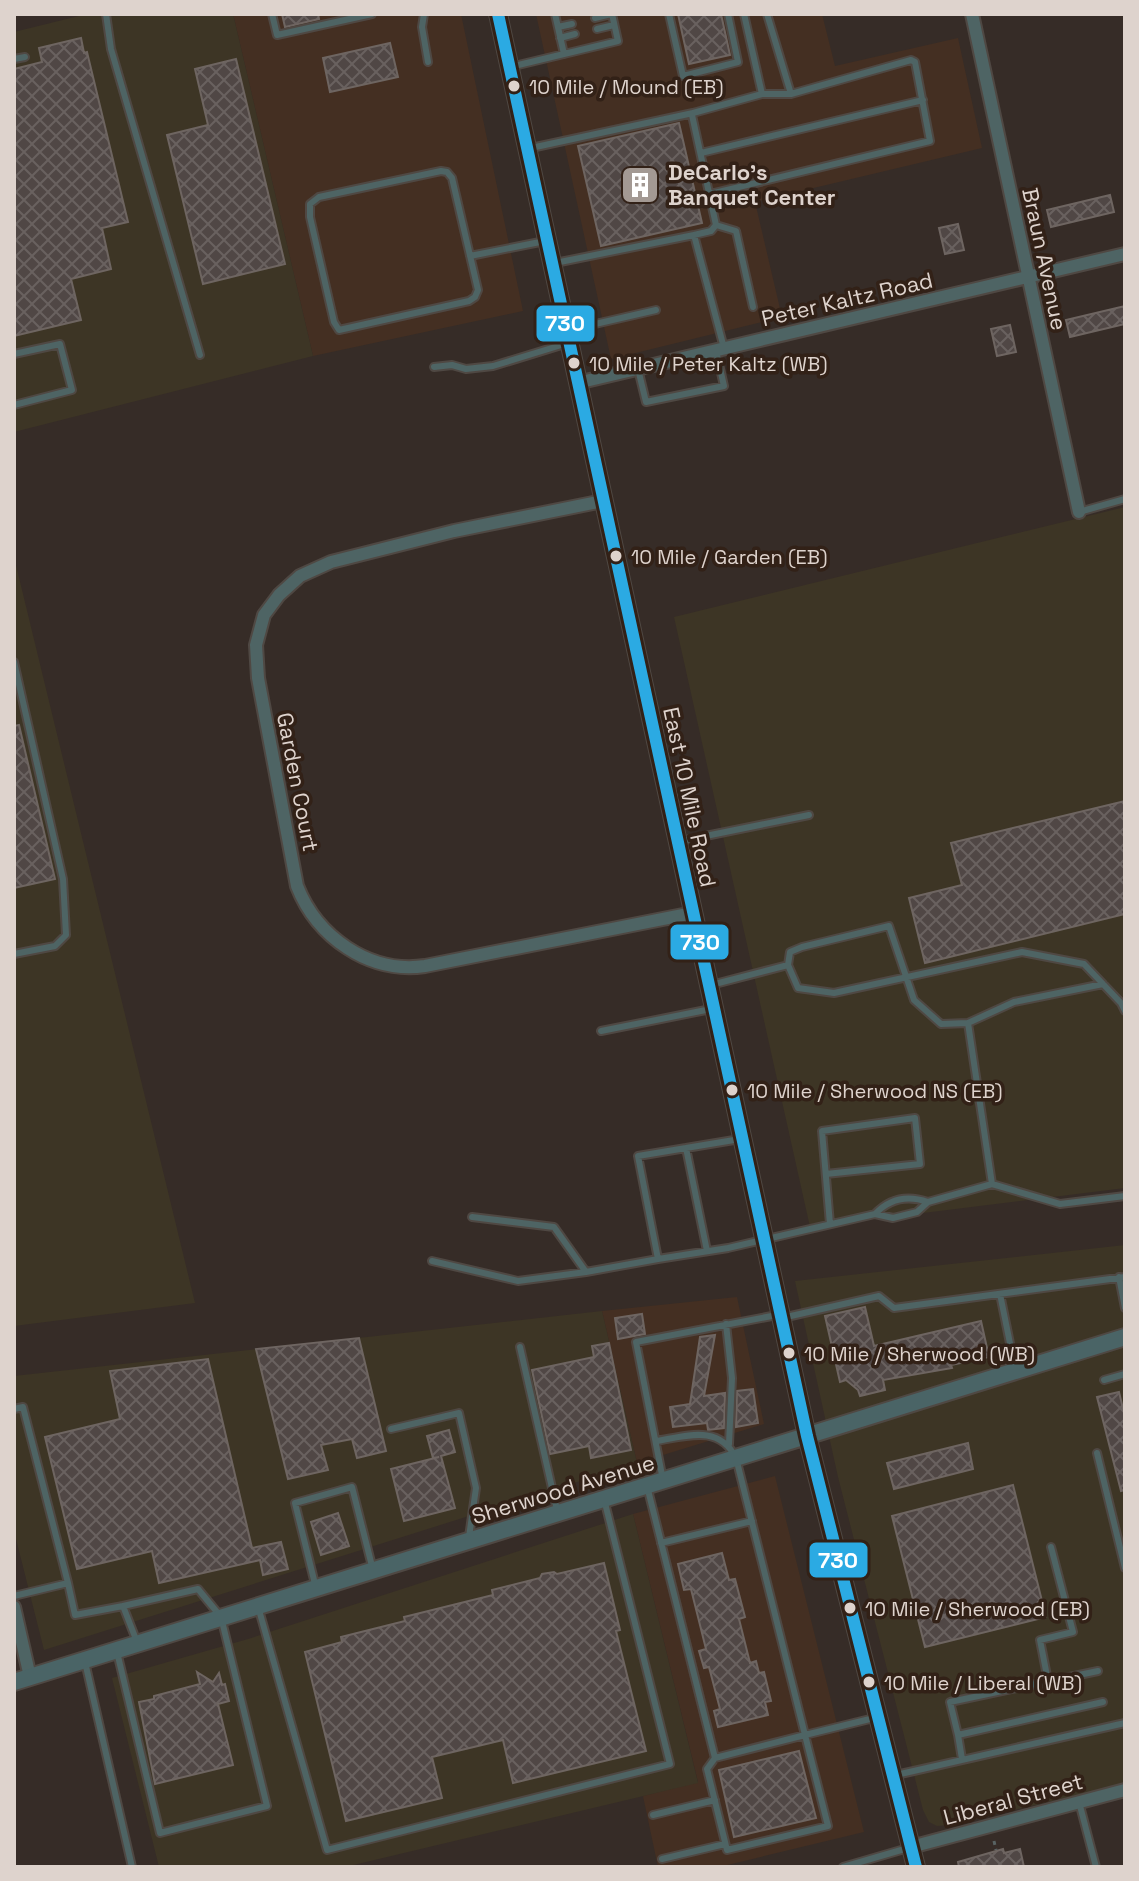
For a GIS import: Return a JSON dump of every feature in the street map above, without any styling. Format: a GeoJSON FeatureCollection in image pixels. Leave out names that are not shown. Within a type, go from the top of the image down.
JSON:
{"type":"FeatureCollection","features":[{"type":"Feature","properties":{"kind":"main road","name":"East 10 Mile Road"},"geometry":{"type":"LineString","coordinates":[[498,14],[807,1436],[916,1867]]}},
{"type":"Feature","properties":{"kind":"main road","name":"Sherwood Avenue"},"geometry":{"type":"LineString","coordinates":[[22,1679],[664,1481],[733,1451],[807,1436],[1125,1337]]}},
{"type":"Feature","properties":{"kind":"street","name":"Braun Avenue"},"geometry":{"type":"LineString","coordinates":[[972,14],[1079,512]]}},
{"type":"Feature","properties":{"kind":"street","name":"Peter Kaltz Road"},"geometry":{"type":"LineString","coordinates":[[577,383],[1125,254]]}},
{"type":"Feature","properties":{"kind":"street","name":"Garden Court"},"geometry":{"type":"LineString","coordinates":[[603,501],[454,531],[331,562],[300,576],[279,595],[264,615],[256,645],[258,678],[297,886],[312,917],[342,945],[372,962],[393,968],[425,966],[693,913]]}},
{"type":"Feature","properties":{"kind":"street"},"geometry":{"type":"LineString","coordinates":[[14,1607],[22,1679]]}},
{"type":"Feature","properties":{"kind":"street","name":"Liberal Street"},"geometry":{"type":"LineString","coordinates":[[911,1847],[1125,1790]]}},
{"type":"Feature","properties":{"kind":"lane"},"geometry":{"type":"LineString","coordinates":[[106,14],[111,49],[200,355]]}},
{"type":"Feature","properties":{"kind":"lane"},"geometry":{"type":"LineString","coordinates":[[272,14],[277,35],[372,14]]}},
{"type":"Feature","properties":{"kind":"lane"},"geometry":{"type":"LineString","coordinates":[[424,14],[422,27],[428,62]]}},
{"type":"Feature","properties":{"kind":"lane"},"geometry":{"type":"LineString","coordinates":[[555,14],[564,54]]}},
{"type":"Feature","properties":{"kind":"lane"},"geometry":{"type":"LineString","coordinates":[[510,67],[618,41],[611,14],[595,18]]}},
{"type":"Feature","properties":{"kind":"lane"},"geometry":{"type":"LineString","coordinates":[[669,14],[683,76],[738,62],[728,14]]}},
{"type":"Feature","properties":{"kind":"lane"},"geometry":{"type":"LineString","coordinates":[[744,14],[762,94]]}},
{"type":"Feature","properties":{"kind":"lane"},"geometry":{"type":"LineString","coordinates":[[767,14],[791,94]]}},
{"type":"Feature","properties":{"kind":"lane"},"geometry":{"type":"LineString","coordinates":[[558,27],[572,24]]}},
{"type":"Feature","properties":{"kind":"lane"},"geometry":{"type":"LineString","coordinates":[[597,29],[614,25]]}},
{"type":"Feature","properties":{"kind":"lane"},"geometry":{"type":"LineString","coordinates":[[560,38],[575,34]]}},
{"type":"Feature","properties":{"kind":"lane"},"geometry":{"type":"LineString","coordinates":[[14,59],[25,57]]}},
{"type":"Feature","properties":{"kind":"lane"},"geometry":{"type":"LineString","coordinates":[[527,149],[693,113],[762,94],[791,94],[911,60],[915,62],[930,139],[928,142],[710,194]]}},
{"type":"Feature","properties":{"kind":"lane"},"geometry":{"type":"LineString","coordinates":[[701,153],[923,100]]}},
{"type":"Feature","properties":{"kind":"lane"},"geometry":{"type":"LineString","coordinates":[[693,113],[714,228]]}},
{"type":"Feature","properties":{"kind":"lane"},"geometry":{"type":"LineString","coordinates":[[447,172],[452,178],[470,256],[478,290],[469,301],[339,330],[334,322],[310,217],[310,204],[319,197],[447,172]]}},
{"type":"Feature","properties":{"kind":"lane"},"geometry":{"type":"LineString","coordinates":[[552,264],[694,235],[714,228],[736,231],[753,307]]}},
{"type":"Feature","properties":{"kind":"lane"},"geometry":{"type":"LineString","coordinates":[[638,369],[646,402],[724,386],[720,350],[694,235]]}},
{"type":"Feature","properties":{"kind":"lane"},"geometry":{"type":"LineString","coordinates":[[470,256],[547,240]]}},
{"type":"Feature","properties":{"kind":"lane"},"geometry":{"type":"LineString","coordinates":[[434,367],[452,365],[466,369],[493,366],[567,337],[656,310]]}},
{"type":"Feature","properties":{"kind":"lane"},"geometry":{"type":"LineString","coordinates":[[14,354],[60,344],[72,390],[14,405]]}},
{"type":"Feature","properties":{"kind":"lane"},"geometry":{"type":"LineString","coordinates":[[1079,512],[1125,499]]}},
{"type":"Feature","properties":{"kind":"lane"},"geometry":{"type":"LineString","coordinates":[[14,662],[63,879],[66,935],[55,946],[14,954]]}},
{"type":"Feature","properties":{"kind":"lane"},"geometry":{"type":"LineString","coordinates":[[677,842],[809,815]]}},
{"type":"Feature","properties":{"kind":"lane"},"geometry":{"type":"LineString","coordinates":[[1103,984],[1014,1002],[968,1023],[941,1024],[914,1000],[906,975],[889,926],[802,947],[790,952],[788,965],[798,988],[834,993],[906,975],[1022,952],[1084,964],[1103,984],[1125,1011]]}},
{"type":"Feature","properties":{"kind":"lane"},"geometry":{"type":"LineString","coordinates":[[709,985],[788,965]]}},
{"type":"Feature","properties":{"kind":"lane"},"geometry":{"type":"LineString","coordinates":[[601,1031],[714,1009]]}},
{"type":"Feature","properties":{"kind":"lane"},"geometry":{"type":"LineString","coordinates":[[968,1023],[992,1184]]}},
{"type":"Feature","properties":{"kind":"lane"},"geometry":{"type":"LineString","coordinates":[[826,1174],[920,1164],[915,1118],[822,1131],[830,1224]]}},
{"type":"Feature","properties":{"kind":"lane"},"geometry":{"type":"LineString","coordinates":[[658,1259],[638,1156],[743,1138]]}},
{"type":"Feature","properties":{"kind":"lane"},"geometry":{"type":"LineString","coordinates":[[686,1148],[707,1251]]}},
{"type":"Feature","properties":{"kind":"lane"},"geometry":{"type":"LineString","coordinates":[[432,1261],[518,1281],[707,1251],[875,1214],[893,1218],[917,1212],[928,1202],[992,1184],[1060,1204],[1125,1196]]}},
{"type":"Feature","properties":{"kind":"lane"},"geometry":{"type":"LineString","coordinates":[[875,1214],[886,1203],[913,1197],[928,1202]]}},
{"type":"Feature","properties":{"kind":"lane"},"geometry":{"type":"LineString","coordinates":[[472,1217],[554,1227],[586,1272]]}},
{"type":"Feature","properties":{"kind":"lane"},"geometry":{"type":"LineString","coordinates":[[664,1481],[636,1342],[879,1296],[894,1308],[1122,1277],[1125,1308]]}},
{"type":"Feature","properties":{"kind":"lane"},"geometry":{"type":"LineString","coordinates":[[1000,1294],[1016,1370]]}},
{"type":"Feature","properties":{"kind":"lane"},"geometry":{"type":"LineString","coordinates":[[726,1324],[732,1378],[733,1451],[752,1521],[805,1735],[828,1826],[727,1850],[707,1769],[715,1758],[805,1735],[878,1717]]}},
{"type":"Feature","properties":{"kind":"lane"},"geometry":{"type":"LineString","coordinates":[[520,1347],[558,1513]]}},
{"type":"Feature","properties":{"kind":"lane"},"geometry":{"type":"LineString","coordinates":[[1104,1380],[1125,1374]]}},
{"type":"Feature","properties":{"kind":"lane"},"geometry":{"type":"LineString","coordinates":[[14,1409],[23,1407],[75,1615],[198,1589],[221,1617],[267,1806],[160,1833],[116,1649]]}},
{"type":"Feature","properties":{"kind":"lane"},"geometry":{"type":"LineString","coordinates":[[391,1429],[459,1413],[476,1488],[468,1541]]}},
{"type":"Feature","properties":{"kind":"lane"},"geometry":{"type":"LineString","coordinates":[[656,1441],[692,1435],[715,1436],[733,1451]]}},
{"type":"Feature","properties":{"kind":"lane"},"geometry":{"type":"LineString","coordinates":[[1097,1453],[1125,1568]]}},
{"type":"Feature","properties":{"kind":"lane"},"geometry":{"type":"LineString","coordinates":[[647,1486],[715,1758]]}},
{"type":"Feature","properties":{"kind":"lane"},"geometry":{"type":"LineString","coordinates":[[316,1588],[295,1503],[352,1487],[373,1570]]}},
{"type":"Feature","properties":{"kind":"lane"},"geometry":{"type":"LineString","coordinates":[[258,1606],[327,1850],[670,1764],[604,1499]]}},
{"type":"Feature","properties":{"kind":"lane"},"geometry":{"type":"LineString","coordinates":[[661,1543],[752,1521]]}},
{"type":"Feature","properties":{"kind":"lane"},"geometry":{"type":"LineString","coordinates":[[1048,1681],[1040,1640],[1073,1632],[1051,1547]]}},
{"type":"Feature","properties":{"kind":"lane"},"geometry":{"type":"LineString","coordinates":[[14,1596],[68,1583]]}},
{"type":"Feature","properties":{"kind":"lane"},"geometry":{"type":"LineString","coordinates":[[123,1606],[138,1643]]}},
{"type":"Feature","properties":{"kind":"lane"},"geometry":{"type":"LineString","coordinates":[[84,1659],[132,1867]]}},
{"type":"Feature","properties":{"kind":"lane"},"geometry":{"type":"LineString","coordinates":[[962,1759],[950,1702],[1098,1671]]}},
{"type":"Feature","properties":{"kind":"lane"},"geometry":{"type":"LineString","coordinates":[[958,1735],[1103,1702]]}},
{"type":"Feature","properties":{"kind":"lane"},"geometry":{"type":"LineString","coordinates":[[893,1775],[1125,1723]]}},
{"type":"Feature","properties":{"kind":"lane"},"geometry":{"type":"LineString","coordinates":[[653,1815],[715,1800]]}},
{"type":"Feature","properties":{"kind":"lane"},"geometry":{"type":"LineString","coordinates":[[1079,1802],[1096,1867]]}},
{"type":"Feature","properties":{"kind":"lane"},"geometry":{"type":"LineString","coordinates":[[662,1859],[725,1844]]}},
{"type":"Feature","properties":{"kind":"lane"},"geometry":{"type":"LineString","coordinates":[[843,1867],[911,1847]]}},
{"type":"Feature","properties":{"kind":"path"},"geometry":{"type":"LineString","coordinates":[[994,1841],[996,1850]]}},
{"type":"Feature","properties":{"kind":"shaded area"},"geometry":{"type":"Polygon","coordinates":[[[87,14],[233,14],[313,356],[14,432],[14,32],[87,14]]]}},
{"type":"Feature","properties":{"kind":"shaded area"},"geometry":{"type":"Polygon","coordinates":[[[233,14],[461,14],[523,311],[313,356],[233,14]]]}},
{"type":"Feature","properties":{"kind":"shaded area"},"geometry":{"type":"Polygon","coordinates":[[[536,14],[822,14],[835,66],[958,38],[982,148],[755,202],[782,317],[611,359],[536,14]]]}},
{"type":"Feature","properties":{"kind":"shaded area"},"geometry":{"type":"Polygon","coordinates":[[[1125,507],[1125,1188],[810,1227],[674,617],[1125,507]]]}},
{"type":"Feature","properties":{"kind":"shaded area"},"geometry":{"type":"Polygon","coordinates":[[[14,557],[195,1303],[14,1326],[14,557]]]}},
{"type":"Feature","properties":{"kind":"shaded area"},"geometry":{"type":"Polygon","coordinates":[[[1125,1245],[1125,1784],[937,1826],[929,1822],[923,1810],[838,1477],[795,1281],[1125,1245]]]}},
{"type":"Feature","properties":{"kind":"shaded area"},"geometry":{"type":"Polygon","coordinates":[[[737,1297],[764,1424],[637,1463],[602,1311],[737,1297]]]}},
{"type":"Feature","properties":{"kind":"shaded area"},"geometry":{"type":"Polygon","coordinates":[[[602,1311],[637,1463],[44,1650],[14,1531],[14,1376],[602,1311]]]}},
{"type":"Feature","properties":{"kind":"shaded area"},"geometry":{"type":"Polygon","coordinates":[[[775,1476],[864,1832],[719,1867],[658,1867],[643,1796],[698,1782],[633,1514],[775,1476]]]}},
{"type":"Feature","properties":{"kind":"shaded area"},"geometry":{"type":"Polygon","coordinates":[[[633,1514],[698,1783],[345,1867],[159,1867],[112,1678],[248,1639],[633,1514]]]}},
{"type":"Feature","properties":{"kind":"building"},"geometry":{"type":"Polygon","coordinates":[[[282,14],[318,14],[319,19],[285,27],[282,14]]]}},
{"type":"Feature","properties":{"kind":"building"},"geometry":{"type":"Polygon","coordinates":[[[678,14],[721,14],[730,55],[689,64],[678,14]]]}},
{"type":"Feature","properties":{"kind":"building"},"geometry":{"type":"Polygon","coordinates":[[[81,38],[128,222],[102,228],[111,269],[71,279],[81,320],[14,336],[14,69],[42,62],[39,48],[81,38]]]}},
{"type":"Feature","properties":{"kind":"building"},"geometry":{"type":"Polygon","coordinates":[[[390,43],[398,77],[330,92],[323,58],[390,43]]]}},
{"type":"Feature","properties":{"kind":"building"},"geometry":{"type":"Polygon","coordinates":[[[236,59],[285,264],[203,284],[167,135],[208,125],[195,69],[236,59]]]}},
{"type":"Feature","properties":{"kind":"building","name":"DeCarlo's Banquet Center"},"geometry":{"type":"Polygon","coordinates":[[[679,123],[702,223],[601,246],[578,146],[679,123]]]}},
{"type":"Feature","properties":{"kind":"building"},"geometry":{"type":"Polygon","coordinates":[[[1110,195],[1114,212],[1051,227],[1047,210],[1110,195]]]}},
{"type":"Feature","properties":{"kind":"building"},"geometry":{"type":"Polygon","coordinates":[[[958,224],[964,250],[945,254],[939,228],[958,224]]]}},
{"type":"Feature","properties":{"kind":"building"},"geometry":{"type":"Polygon","coordinates":[[[1125,306],[1125,324],[1070,337],[1066,320],[1125,306]]]}},
{"type":"Feature","properties":{"kind":"building"},"geometry":{"type":"Polygon","coordinates":[[[1010,325],[1016,352],[997,356],[991,329],[1010,325]]]}},
{"type":"Feature","properties":{"kind":"building"},"geometry":{"type":"Polygon","coordinates":[[[19,725],[55,879],[14,888],[14,726],[19,725]]]}},
{"type":"Feature","properties":{"kind":"building"},"geometry":{"type":"Polygon","coordinates":[[[1125,801],[1125,914],[925,963],[909,898],[962,885],[951,843],[1125,801]]]}},
{"type":"Feature","properties":{"kind":"building"},"geometry":{"type":"Polygon","coordinates":[[[865,1307],[874,1346],[981,1321],[989,1357],[951,1365],[952,1368],[883,1380],[885,1390],[860,1396],[858,1390],[846,1380],[840,1382],[825,1316],[865,1307]]]}},
{"type":"Feature","properties":{"kind":"building"},"geometry":{"type":"Polygon","coordinates":[[[642,1314],[645,1334],[618,1339],[615,1318],[642,1314]]]}},
{"type":"Feature","properties":{"kind":"building"},"geometry":{"type":"Polygon","coordinates":[[[715,1335],[704,1396],[725,1393],[724,1428],[708,1430],[707,1423],[673,1427],[670,1407],[690,1404],[700,1337],[715,1335]]]}},
{"type":"Feature","properties":{"kind":"building"},"geometry":{"type":"Polygon","coordinates":[[[359,1338],[386,1451],[357,1458],[352,1439],[321,1445],[328,1470],[288,1479],[256,1349],[359,1338]]]}},
{"type":"Feature","properties":{"kind":"building"},"geometry":{"type":"Polygon","coordinates":[[[609,1343],[631,1450],[591,1458],[589,1446],[550,1454],[532,1370],[594,1357],[592,1346],[609,1343]]]}},
{"type":"Feature","properties":{"kind":"building"},"geometry":{"type":"Polygon","coordinates":[[[208,1359],[252,1548],[281,1542],[288,1569],[263,1575],[260,1560],[159,1583],[152,1551],[77,1569],[45,1437],[120,1419],[110,1371],[208,1359]]]}},
{"type":"Feature","properties":{"kind":"building"},"geometry":{"type":"Polygon","coordinates":[[[753,1389],[758,1423],[736,1427],[737,1391],[753,1389]]]}},
{"type":"Feature","properties":{"kind":"building"},"geometry":{"type":"Polygon","coordinates":[[[1119,1392],[1125,1417],[1125,1490],[1121,1491],[1097,1397],[1119,1392]]]}},
{"type":"Feature","properties":{"kind":"building"},"geometry":{"type":"Polygon","coordinates":[[[449,1430],[455,1452],[441,1456],[455,1508],[404,1521],[391,1469],[439,1457],[433,1458],[427,1436],[449,1430]]]}},
{"type":"Feature","properties":{"kind":"building"},"geometry":{"type":"Polygon","coordinates":[[[968,1443],[973,1469],[894,1489],[887,1463],[968,1443]]]}},
{"type":"Feature","properties":{"kind":"building"},"geometry":{"type":"Polygon","coordinates":[[[1013,1485],[1046,1617],[925,1647],[892,1516],[1013,1485]]]}},
{"type":"Feature","properties":{"kind":"building"},"geometry":{"type":"Polygon","coordinates":[[[338,1513],[349,1546],[321,1555],[311,1522],[338,1513]]]}},
{"type":"Feature","properties":{"kind":"building"},"geometry":{"type":"Polygon","coordinates":[[[722,1553],[729,1580],[735,1579],[745,1617],[739,1619],[750,1663],[756,1661],[759,1673],[764,1672],[771,1701],[765,1702],[768,1715],[718,1727],[714,1711],[720,1709],[709,1667],[704,1668],[699,1651],[706,1649],[691,1589],[684,1590],[678,1564],[722,1553]]]}},
{"type":"Feature","properties":{"kind":"building"},"geometry":{"type":"Polygon","coordinates":[[[604,1563],[620,1630],[616,1631],[646,1751],[513,1783],[503,1740],[432,1757],[442,1798],[346,1821],[305,1652],[342,1642],[341,1637],[405,1621],[404,1617],[493,1595],[492,1590],[540,1578],[542,1574],[557,1574],[604,1563]]]}},
{"type":"Feature","properties":{"kind":"building"},"geometry":{"type":"Polygon","coordinates":[[[197,1672],[213,1682],[219,1673],[222,1685],[225,1684],[229,1701],[218,1704],[233,1765],[155,1784],[139,1702],[200,1684],[197,1672]]]}},
{"type":"Feature","properties":{"kind":"building"},"geometry":{"type":"Polygon","coordinates":[[[799,1751],[816,1818],[734,1837],[719,1770],[799,1751]]]}},
{"type":"Feature","properties":{"kind":"building"},"geometry":{"type":"Polygon","coordinates":[[[1003,1849],[1004,1853],[1020,1849],[1024,1867],[959,1867],[958,1862],[1003,1849]]]}},
{"type":"Feature","properties":{"kind":"transit line","name":"730"},"geometry":{"type":"LineString","coordinates":[[498,14],[807,1436],[916,1867]]}},
{"type":"Feature","properties":{"kind":"place","name":"10 Mile / Mound (EB)"},"geometry":{"type":"Point","coordinates":[514,86]}},
{"type":"Feature","properties":{"kind":"place","name":"DeCarlo's Banquet Center"},"geometry":{"type":"Point","coordinates":[640,185]}},
{"type":"Feature","properties":{"kind":"place","name":"10 Mile / Peter Kaltz (WB)"},"geometry":{"type":"Point","coordinates":[574,363]}},
{"type":"Feature","properties":{"kind":"place","name":"10 Mile / Garden (EB)"},"geometry":{"type":"Point","coordinates":[616,556]}},
{"type":"Feature","properties":{"kind":"place","name":"10 Mile / Sherwood NS (EB)"},"geometry":{"type":"Point","coordinates":[732,1090]}},
{"type":"Feature","properties":{"kind":"place","name":"10 Mile / Sherwood (WB)"},"geometry":{"type":"Point","coordinates":[789,1353]}},
{"type":"Feature","properties":{"kind":"place","name":"10 Mile / Sherwood (EB)"},"geometry":{"type":"Point","coordinates":[850,1608]}},
{"type":"Feature","properties":{"kind":"place","name":"10 Mile / Liberal (WB)"},"geometry":{"type":"Point","coordinates":[869,1682]}}]}
